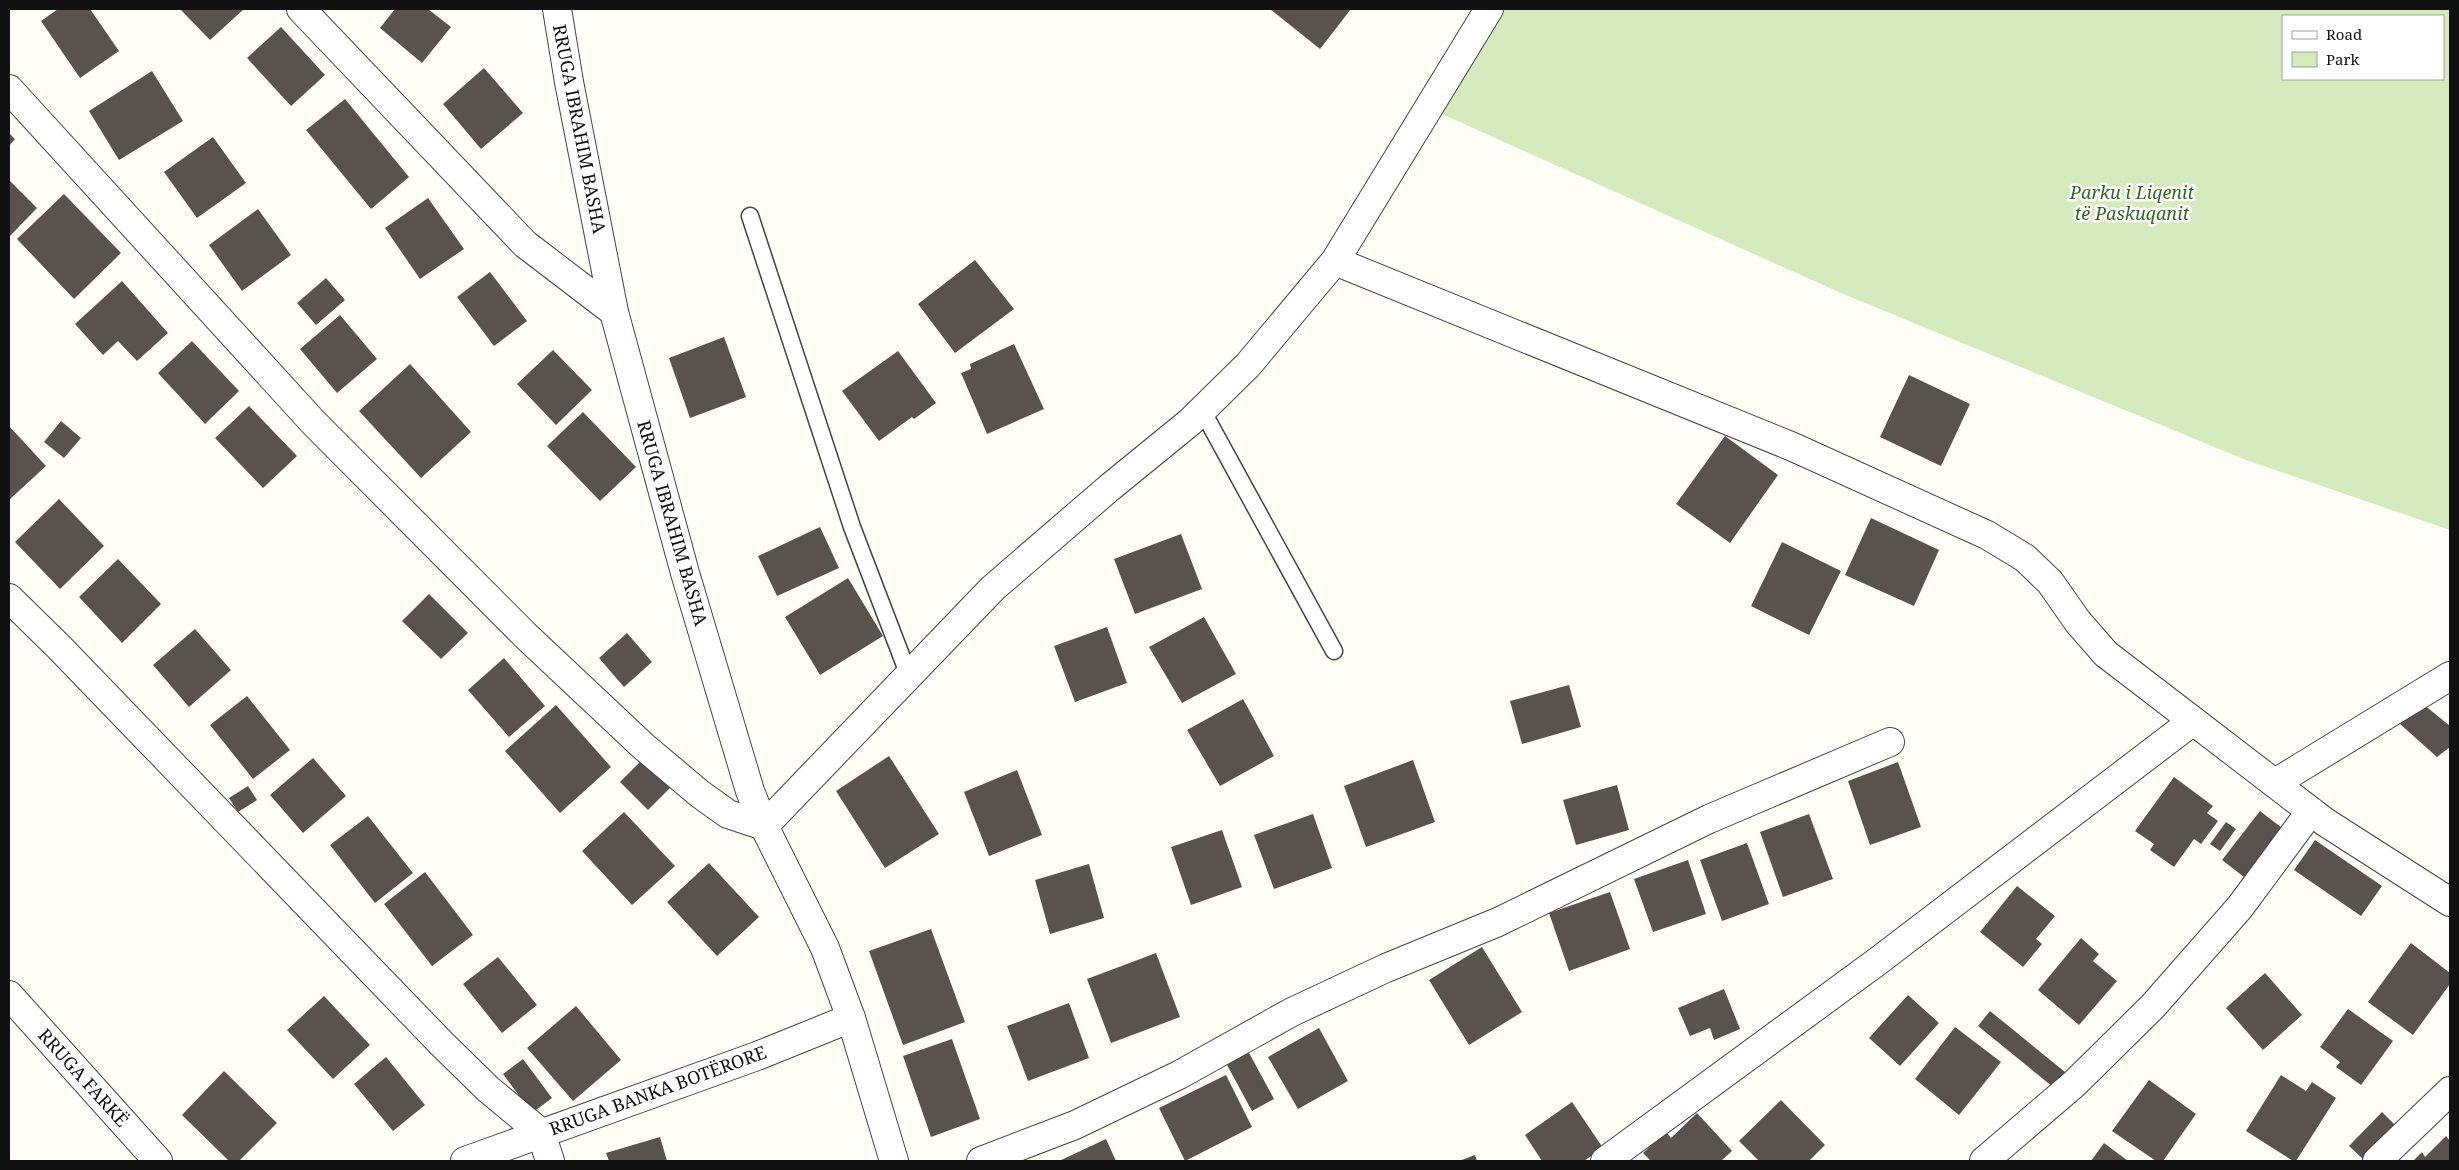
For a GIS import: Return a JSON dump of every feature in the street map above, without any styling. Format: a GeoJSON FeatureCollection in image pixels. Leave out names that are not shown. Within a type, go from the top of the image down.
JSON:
{"type":"FeatureCollection","features":[{"type":"Feature","properties":{"kind":"street"},"geometry":{"type":"LineString","coordinates":[[301,9],[525,244],[614,312]]}},
{"type":"Feature","properties":{"kind":"street","name":"RRUGA IBRAHIM BASHA"},"geometry":{"type":"LineString","coordinates":[[557,9],[569,82],[614,312],[685,573],[750,791],[764,826],[824,948],[851,1018],[894,1161]]}},
{"type":"Feature","properties":{"kind":"street"},"geometry":{"type":"LineString","coordinates":[[9,90],[313,422],[525,635],[643,746],[700,794],[728,814],[764,826],[993,588],[1202,410],[1248,365],[1335,261],[1489,9]]}},
{"type":"Feature","properties":{"kind":"street"},"geometry":{"type":"LineString","coordinates":[[1335,261],[1793,447],[1987,535],[2025,558],[2050,582],[2078,622],[2106,654],[2311,811],[2450,902]]}},
{"type":"Feature","properties":{"kind":"street"},"geometry":{"type":"LineString","coordinates":[[9,598],[253,846],[441,1043],[488,1089],[541,1133],[550,1161]]}},
{"type":"Feature","properties":{"kind":"street"},"geometry":{"type":"LineString","coordinates":[[2276,783],[2450,676]]}},
{"type":"Feature","properties":{"kind":"street"},"geometry":{"type":"LineString","coordinates":[[1605,1161],[1878,961],[2193,721]]}},
{"type":"Feature","properties":{"kind":"street"},"geometry":{"type":"LineString","coordinates":[[981,1161],[1075,1125],[1179,1075],[1292,1012],[1386,968],[1498,922],[1710,819],[1890,742]]}},
{"type":"Feature","properties":{"kind":"street"},"geometry":{"type":"LineString","coordinates":[[1984,1161],[2074,1084],[2152,1006],[2240,906],[2311,811]]}},
{"type":"Feature","properties":{"kind":"street","name":"RRUGA FARKË"},"geometry":{"type":"LineString","coordinates":[[9,995],[158,1161]]}},
{"type":"Feature","properties":{"kind":"street","name":"RRUGA BANKA BOTËRORE"},"geometry":{"type":"LineString","coordinates":[[465,1161],[756,1056],[851,1018]]}},
{"type":"Feature","properties":{"kind":"street"},"geometry":{"type":"LineString","coordinates":[[2377,1161],[2450,1091]]}},
{"type":"Feature","properties":{"kind":"lane"},"geometry":{"type":"LineString","coordinates":[[750,216],[852,527],[909,676]]}},
{"type":"Feature","properties":{"kind":"lane"},"geometry":{"type":"LineString","coordinates":[[1202,410],[1334,651]]}},
{"type":"Feature","properties":{"kind":"green space","name":"Parku i Liqenit të Paskuqanit"},"geometry":{"type":"Polygon","coordinates":[[[1502,9],[2450,9],[2450,530],[2246,460],[1841,293],[1435,111],[1502,9]]]}},
{"type":"Feature","properties":{"kind":"building"},"geometry":{"type":"Polygon","coordinates":[[[58,9],[90,9],[119,51],[80,78],[41,21],[58,9]]]}},
{"type":"Feature","properties":{"kind":"building"},"geometry":{"type":"Polygon","coordinates":[[[180,9],[244,9],[210,40],[180,9]]]}},
{"type":"Feature","properties":{"kind":"building"},"geometry":{"type":"Polygon","coordinates":[[[395,9],[428,9],[451,27],[422,63],[380,28],[395,9]]]}},
{"type":"Feature","properties":{"kind":"building"},"geometry":{"type":"Polygon","coordinates":[[[1270,9],[1351,9],[1320,49],[1270,9]]]}},
{"type":"Feature","properties":{"kind":"building"},"geometry":{"type":"Polygon","coordinates":[[[281,27],[325,75],[291,106],[247,58],[281,27]]]}},
{"type":"Feature","properties":{"kind":"building"},"geometry":{"type":"Polygon","coordinates":[[[484,68],[523,113],[481,149],[443,104],[484,68]]]}},
{"type":"Feature","properties":{"kind":"building"},"geometry":{"type":"Polygon","coordinates":[[[152,71],[183,121],[119,160],[89,111],[152,71]]]}},
{"type":"Feature","properties":{"kind":"building"},"geometry":{"type":"Polygon","coordinates":[[[345,99],[409,177],[371,209],[306,130],[345,99]]]}},
{"type":"Feature","properties":{"kind":"building"},"geometry":{"type":"Polygon","coordinates":[[[9,133],[15,139],[9,146],[9,133]]]}},
{"type":"Feature","properties":{"kind":"building"},"geometry":{"type":"Polygon","coordinates":[[[213,137],[246,183],[197,218],[164,172],[213,137]]]}},
{"type":"Feature","properties":{"kind":"building"},"geometry":{"type":"Polygon","coordinates":[[[9,180],[37,208],[9,237],[9,180]]]}},
{"type":"Feature","properties":{"kind":"building"},"geometry":{"type":"Polygon","coordinates":[[[64,194],[121,253],[74,299],[17,239],[64,194]]]}},
{"type":"Feature","properties":{"kind":"building"},"geometry":{"type":"Polygon","coordinates":[[[428,198],[464,249],[420,279],[385,228],[428,198]]]}},
{"type":"Feature","properties":{"kind":"building"},"geometry":{"type":"Polygon","coordinates":[[[258,209],[291,255],[242,291],[209,245],[258,209]]]}},
{"type":"Feature","properties":{"kind":"building"},"geometry":{"type":"Polygon","coordinates":[[[975,260],[1014,309],[955,353],[918,304],[975,260]]]}},
{"type":"Feature","properties":{"kind":"building"},"geometry":{"type":"Polygon","coordinates":[[[490,272],[527,321],[494,346],[457,297],[490,272]]]}},
{"type":"Feature","properties":{"kind":"building"},"geometry":{"type":"Polygon","coordinates":[[[326,278],[345,300],[316,325],[297,303],[326,278]]]}},
{"type":"Feature","properties":{"kind":"building"},"geometry":{"type":"Polygon","coordinates":[[[122,281],[168,333],[137,361],[118,341],[103,355],[75,324],[122,281]]]}},
{"type":"Feature","properties":{"kind":"building"},"geometry":{"type":"Polygon","coordinates":[[[340,315],[377,359],[337,393],[300,349],[340,315]]]}},
{"type":"Feature","properties":{"kind":"building"},"geometry":{"type":"Polygon","coordinates":[[[724,337],[746,397],[690,418],[669,358],[724,337]]]}},
{"type":"Feature","properties":{"kind":"building"},"geometry":{"type":"Polygon","coordinates":[[[192,341],[239,391],[205,424],[158,373],[192,341]]]}},
{"type":"Feature","properties":{"kind":"building"},"geometry":{"type":"Polygon","coordinates":[[[1014,344],[1044,409],[987,434],[961,373],[971,369],[970,364],[1014,344]]]}},
{"type":"Feature","properties":{"kind":"building"},"geometry":{"type":"Polygon","coordinates":[[[553,350],[592,390],[556,425],[517,384],[553,350]]]}},
{"type":"Feature","properties":{"kind":"building"},"geometry":{"type":"Polygon","coordinates":[[[898,351],[936,403],[914,419],[912,417],[879,441],[842,391],[898,351]]]}},
{"type":"Feature","properties":{"kind":"building"},"geometry":{"type":"Polygon","coordinates":[[[410,364],[471,432],[421,478],[359,411],[410,364]]]}},
{"type":"Feature","properties":{"kind":"building"},"geometry":{"type":"Polygon","coordinates":[[[1909,375],[1970,404],[1941,466],[1880,437],[1909,375]]]}},
{"type":"Feature","properties":{"kind":"building"},"geometry":{"type":"Polygon","coordinates":[[[249,406],[297,456],[263,488],[215,438],[249,406]]]}},
{"type":"Feature","properties":{"kind":"building"},"geometry":{"type":"Polygon","coordinates":[[[583,412],[636,467],[600,501],[547,446],[583,412]]]}},
{"type":"Feature","properties":{"kind":"building"},"geometry":{"type":"Polygon","coordinates":[[[61,421],[81,438],[64,458],[44,442],[61,421]]]}},
{"type":"Feature","properties":{"kind":"building"},"geometry":{"type":"Polygon","coordinates":[[[9,426],[46,466],[9,500],[9,426]]]}},
{"type":"Feature","properties":{"kind":"building"},"geometry":{"type":"Polygon","coordinates":[[[1725,436],[1778,475],[1730,543],[1676,504],[1725,436]]]}},
{"type":"Feature","properties":{"kind":"building"},"geometry":{"type":"Polygon","coordinates":[[[59,499],[104,546],[60,589],[15,542],[59,499]]]}},
{"type":"Feature","properties":{"kind":"building"},"geometry":{"type":"Polygon","coordinates":[[[1871,518],[1939,550],[1914,606],[1845,575],[1871,518]]]}},
{"type":"Feature","properties":{"kind":"building"},"geometry":{"type":"Polygon","coordinates":[[[820,527],[839,568],[777,596],[758,556],[820,527]]]}},
{"type":"Feature","properties":{"kind":"building"},"geometry":{"type":"Polygon","coordinates":[[[1181,534],[1202,589],[1135,614],[1114,559],[1181,534]]]}},
{"type":"Feature","properties":{"kind":"building"},"geometry":{"type":"Polygon","coordinates":[[[1782,542],[1841,571],[1809,635],[1751,606],[1782,542]]]}},
{"type":"Feature","properties":{"kind":"building"},"geometry":{"type":"Polygon","coordinates":[[[118,559],[161,604],[122,643],[79,597],[118,559]]]}},
{"type":"Feature","properties":{"kind":"building"},"geometry":{"type":"Polygon","coordinates":[[[848,578],[883,636],[820,675],[785,617],[848,578]]]}},
{"type":"Feature","properties":{"kind":"building"},"geometry":{"type":"Polygon","coordinates":[[[429,594],[468,633],[441,659],[402,621],[429,594]]]}},
{"type":"Feature","properties":{"kind":"building"},"geometry":{"type":"Polygon","coordinates":[[[1204,617],[1236,674],[1182,703],[1149,647],[1204,617]]]}},
{"type":"Feature","properties":{"kind":"building"},"geometry":{"type":"Polygon","coordinates":[[[1107,627],[1127,683],[1075,702],[1054,646],[1107,627]]]}},
{"type":"Feature","properties":{"kind":"building"},"geometry":{"type":"Polygon","coordinates":[[[195,629],[231,670],[189,707],[153,665],[195,629]]]}},
{"type":"Feature","properties":{"kind":"building"},"geometry":{"type":"Polygon","coordinates":[[[627,633],[652,662],[624,687],[599,658],[627,633]]]}},
{"type":"Feature","properties":{"kind":"building"},"geometry":{"type":"Polygon","coordinates":[[[504,658],[545,706],[509,737],[468,690],[504,658]]]}},
{"type":"Feature","properties":{"kind":"building"},"geometry":{"type":"Polygon","coordinates":[[[1569,685],[1581,727],[1522,744],[1510,701],[1569,685]]]}},
{"type":"Feature","properties":{"kind":"building"},"geometry":{"type":"Polygon","coordinates":[[[247,696],[290,750],[253,779],[210,725],[247,696]]]}},
{"type":"Feature","properties":{"kind":"building"},"geometry":{"type":"Polygon","coordinates":[[[1243,699],[1274,756],[1220,786],[1187,730],[1243,699]]]}},
{"type":"Feature","properties":{"kind":"building"},"geometry":{"type":"Polygon","coordinates":[[[2423,704],[2450,726],[2450,747],[2437,757],[2400,724],[2423,704]]]}},
{"type":"Feature","properties":{"kind":"building"},"geometry":{"type":"Polygon","coordinates":[[[556,705],[611,767],[560,813],[505,751],[556,705]]]}},
{"type":"Feature","properties":{"kind":"building"},"geometry":{"type":"Polygon","coordinates":[[[646,756],[674,784],[648,810],[620,782],[646,756]]]}},
{"type":"Feature","properties":{"kind":"building"},"geometry":{"type":"Polygon","coordinates":[[[889,756],[939,834],[885,868],[836,791],[889,756]]]}},
{"type":"Feature","properties":{"kind":"building"},"geometry":{"type":"Polygon","coordinates":[[[313,758],[346,796],[303,833],[270,795],[313,758]]]}},
{"type":"Feature","properties":{"kind":"building"},"geometry":{"type":"Polygon","coordinates":[[[1413,760],[1435,822],[1366,847],[1344,786],[1413,760]]]}},
{"type":"Feature","properties":{"kind":"building"},"geometry":{"type":"Polygon","coordinates":[[[1898,762],[1921,827],[1870,845],[1848,781],[1898,762]]]}},
{"type":"Feature","properties":{"kind":"building"},"geometry":{"type":"Polygon","coordinates":[[[1017,770],[1042,835],[989,856],[964,792],[1017,770]]]}},
{"type":"Feature","properties":{"kind":"building"},"geometry":{"type":"Polygon","coordinates":[[[2174,777],[2213,806],[2207,813],[2218,821],[2201,844],[2194,839],[2174,867],[2150,850],[2154,844],[2135,831],[2174,777]]]}},
{"type":"Feature","properties":{"kind":"building"},"geometry":{"type":"Polygon","coordinates":[[[1617,785],[1629,830],[1576,845],[1563,800],[1617,785]]]}},
{"type":"Feature","properties":{"kind":"building"},"geometry":{"type":"Polygon","coordinates":[[[248,786],[257,800],[238,812],[229,798],[248,786]]]}},
{"type":"Feature","properties":{"kind":"building"},"geometry":{"type":"Polygon","coordinates":[[[2260,811],[2282,828],[2244,877],[2222,860],[2260,811]]]}},
{"type":"Feature","properties":{"kind":"building"},"geometry":{"type":"Polygon","coordinates":[[[624,812],[675,866],[632,905],[582,851],[624,812]]]}},
{"type":"Feature","properties":{"kind":"building"},"geometry":{"type":"Polygon","coordinates":[[[1313,814],[1332,868],[1274,889],[1254,835],[1313,814]]]}},
{"type":"Feature","properties":{"kind":"building"},"geometry":{"type":"Polygon","coordinates":[[[1809,814],[1833,879],[1783,897],[1760,832],[1809,814]]]}},
{"type":"Feature","properties":{"kind":"building"},"geometry":{"type":"Polygon","coordinates":[[[368,816],[413,873],[375,903],[330,845],[368,816]]]}},
{"type":"Feature","properties":{"kind":"building"},"geometry":{"type":"Polygon","coordinates":[[[2226,822],[2236,829],[2220,851],[2210,844],[2226,822]]]}},
{"type":"Feature","properties":{"kind":"building"},"geometry":{"type":"Polygon","coordinates":[[[1222,830],[1242,887],[1191,905],[1171,847],[1222,830]]]}},
{"type":"Feature","properties":{"kind":"building"},"geometry":{"type":"Polygon","coordinates":[[[2315,840],[2382,886],[2361,916],[2294,870],[2315,840]]]}},
{"type":"Feature","properties":{"kind":"building"},"geometry":{"type":"Polygon","coordinates":[[[1747,843],[1769,904],[1722,921],[1700,860],[1747,843]]]}},
{"type":"Feature","properties":{"kind":"building"},"geometry":{"type":"Polygon","coordinates":[[[1688,860],[1706,914],[1653,932],[1634,879],[1688,860]]]}},
{"type":"Feature","properties":{"kind":"building"},"geometry":{"type":"Polygon","coordinates":[[[709,863],[759,917],[717,956],[667,902],[709,863]]]}},
{"type":"Feature","properties":{"kind":"building"},"geometry":{"type":"Polygon","coordinates":[[[1089,864],[1104,918],[1050,934],[1035,880],[1089,864]]]}},
{"type":"Feature","properties":{"kind":"building"},"geometry":{"type":"Polygon","coordinates":[[[425,872],[473,935],[432,966],[384,904],[425,872]]]}},
{"type":"Feature","properties":{"kind":"building"},"geometry":{"type":"Polygon","coordinates":[[[2017,886],[2055,916],[2036,939],[2042,944],[2023,967],[1980,932],[2017,886]]]}},
{"type":"Feature","properties":{"kind":"building"},"geometry":{"type":"Polygon","coordinates":[[[1610,892],[1630,949],[1569,971],[1549,913],[1610,892]]]}},
{"type":"Feature","properties":{"kind":"building"},"geometry":{"type":"Polygon","coordinates":[[[931,929],[965,1022],[903,1045],[869,951],[931,929]]]}},
{"type":"Feature","properties":{"kind":"building"},"geometry":{"type":"Polygon","coordinates":[[[2081,938],[2099,954],[2093,961],[2117,981],[2079,1025],[2038,990],[2081,938]]]}},
{"type":"Feature","properties":{"kind":"building"},"geometry":{"type":"Polygon","coordinates":[[[2411,943],[2450,973],[2450,984],[2413,1035],[2368,1002],[2411,943]]]}},
{"type":"Feature","properties":{"kind":"building"},"geometry":{"type":"Polygon","coordinates":[[[1482,947],[1522,1012],[1469,1045],[1429,980],[1482,947]]]}},
{"type":"Feature","properties":{"kind":"building"},"geometry":{"type":"Polygon","coordinates":[[[1156,953],[1180,1017],[1111,1043],[1087,979],[1156,953]]]}},
{"type":"Feature","properties":{"kind":"building"},"geometry":{"type":"Polygon","coordinates":[[[498,957],[537,1005],[502,1033],[463,984],[498,957]]]}},
{"type":"Feature","properties":{"kind":"building"},"geometry":{"type":"Polygon","coordinates":[[[2265,973],[2302,1015],[2263,1050],[2226,1008],[2265,973]]]}},
{"type":"Feature","properties":{"kind":"building"},"geometry":{"type":"Polygon","coordinates":[[[1724,989],[1740,1029],[1714,1040],[1710,1028],[1690,1036],[1678,1008],[1724,989]]]}},
{"type":"Feature","properties":{"kind":"building"},"geometry":{"type":"Polygon","coordinates":[[[1908,995],[1939,1023],[1900,1066],[1869,1038],[1908,995]]]}},
{"type":"Feature","properties":{"kind":"building"},"geometry":{"type":"Polygon","coordinates":[[[324,996],[370,1045],[333,1079],[287,1030],[324,996]]]}},
{"type":"Feature","properties":{"kind":"building"},"geometry":{"type":"Polygon","coordinates":[[[1069,1003],[1089,1058],[1028,1081],[1007,1026],[1069,1003]]]}},
{"type":"Feature","properties":{"kind":"building"},"geometry":{"type":"Polygon","coordinates":[[[576,1006],[621,1060],[573,1101],[527,1048],[576,1006]]]}},
{"type":"Feature","properties":{"kind":"building"},"geometry":{"type":"Polygon","coordinates":[[[2348,1009],[2393,1041],[2361,1085],[2336,1067],[2340,1062],[2320,1047],[2348,1009]]]}},
{"type":"Feature","properties":{"kind":"building"},"geometry":{"type":"Polygon","coordinates":[[[1990,1011],[2065,1072],[2053,1087],[1978,1026],[1990,1011]]]}},
{"type":"Feature","properties":{"kind":"building"},"geometry":{"type":"Polygon","coordinates":[[[1955,1027],[2001,1062],[1959,1115],[1915,1079],[1955,1027]]]}},
{"type":"Feature","properties":{"kind":"building"},"geometry":{"type":"Polygon","coordinates":[[[1319,1028],[1348,1081],[1298,1109],[1268,1057],[1319,1028]]]}},
{"type":"Feature","properties":{"kind":"building"},"geometry":{"type":"Polygon","coordinates":[[[952,1039],[980,1119],[931,1137],[903,1056],[952,1039]]]}},
{"type":"Feature","properties":{"kind":"building"},"geometry":{"type":"Polygon","coordinates":[[[1248,1051],[1274,1099],[1252,1111],[1226,1063],[1248,1051]]]}},
{"type":"Feature","properties":{"kind":"building"},"geometry":{"type":"Polygon","coordinates":[[[386,1057],[425,1105],[393,1131],[354,1084],[386,1057]]]}},
{"type":"Feature","properties":{"kind":"building"},"geometry":{"type":"Polygon","coordinates":[[[523,1059],[552,1098],[532,1113],[503,1074],[523,1059]]]}},
{"type":"Feature","properties":{"kind":"building"},"geometry":{"type":"Polygon","coordinates":[[[224,1071],[277,1123],[239,1161],[229,1161],[182,1115],[224,1071]]]}},
{"type":"Feature","properties":{"kind":"building"},"geometry":{"type":"Polygon","coordinates":[[[1226,1075],[1252,1127],[1185,1161],[1159,1108],[1226,1075]]]}},
{"type":"Feature","properties":{"kind":"building"},"geometry":{"type":"Polygon","coordinates":[[[2281,1075],[2306,1091],[2312,1082],[2336,1098],[2296,1161],[2293,1161],[2246,1131],[2281,1075]]]}},
{"type":"Feature","properties":{"kind":"building"},"geometry":{"type":"Polygon","coordinates":[[[2149,1080],[2196,1114],[2163,1161],[2156,1161],[2112,1131],[2149,1080]]]}},
{"type":"Feature","properties":{"kind":"building"},"geometry":{"type":"Polygon","coordinates":[[[1781,1100],[1825,1145],[1809,1161],[1759,1161],[1739,1141],[1781,1100]]]}},
{"type":"Feature","properties":{"kind":"building"},"geometry":{"type":"Polygon","coordinates":[[[1572,1102],[1603,1148],[1584,1161],[1542,1161],[1525,1135],[1572,1102]]]}},
{"type":"Feature","properties":{"kind":"building"},"geometry":{"type":"Polygon","coordinates":[[[2382,1112],[2398,1128],[2365,1161],[2349,1146],[2382,1112]]]}},
{"type":"Feature","properties":{"kind":"building"},"geometry":{"type":"Polygon","coordinates":[[[1697,1113],[1732,1151],[1721,1161],[1651,1161],[1643,1153],[1666,1132],[1671,1138],[1697,1113]]]}},
{"type":"Feature","properties":{"kind":"building"},"geometry":{"type":"Polygon","coordinates":[[[2446,1136],[2450,1141],[2450,1161],[2413,1161],[2422,1152],[2425,1157],[2446,1136]]]}},
{"type":"Feature","properties":{"kind":"building"},"geometry":{"type":"Polygon","coordinates":[[[660,1137],[667,1161],[609,1161],[606,1153],[660,1137]]]}},
{"type":"Feature","properties":{"kind":"building"},"geometry":{"type":"Polygon","coordinates":[[[1106,1139],[1116,1161],[1059,1161],[1106,1139]]]}},
{"type":"Feature","properties":{"kind":"building"},"geometry":{"type":"Polygon","coordinates":[[[2104,1143],[2128,1161],[2091,1161],[2104,1143]]]}},
{"type":"Feature","properties":{"kind":"building"},"geometry":{"type":"Polygon","coordinates":[[[1475,1155],[1477,1161],[1459,1161],[1475,1155]]]}}]}
